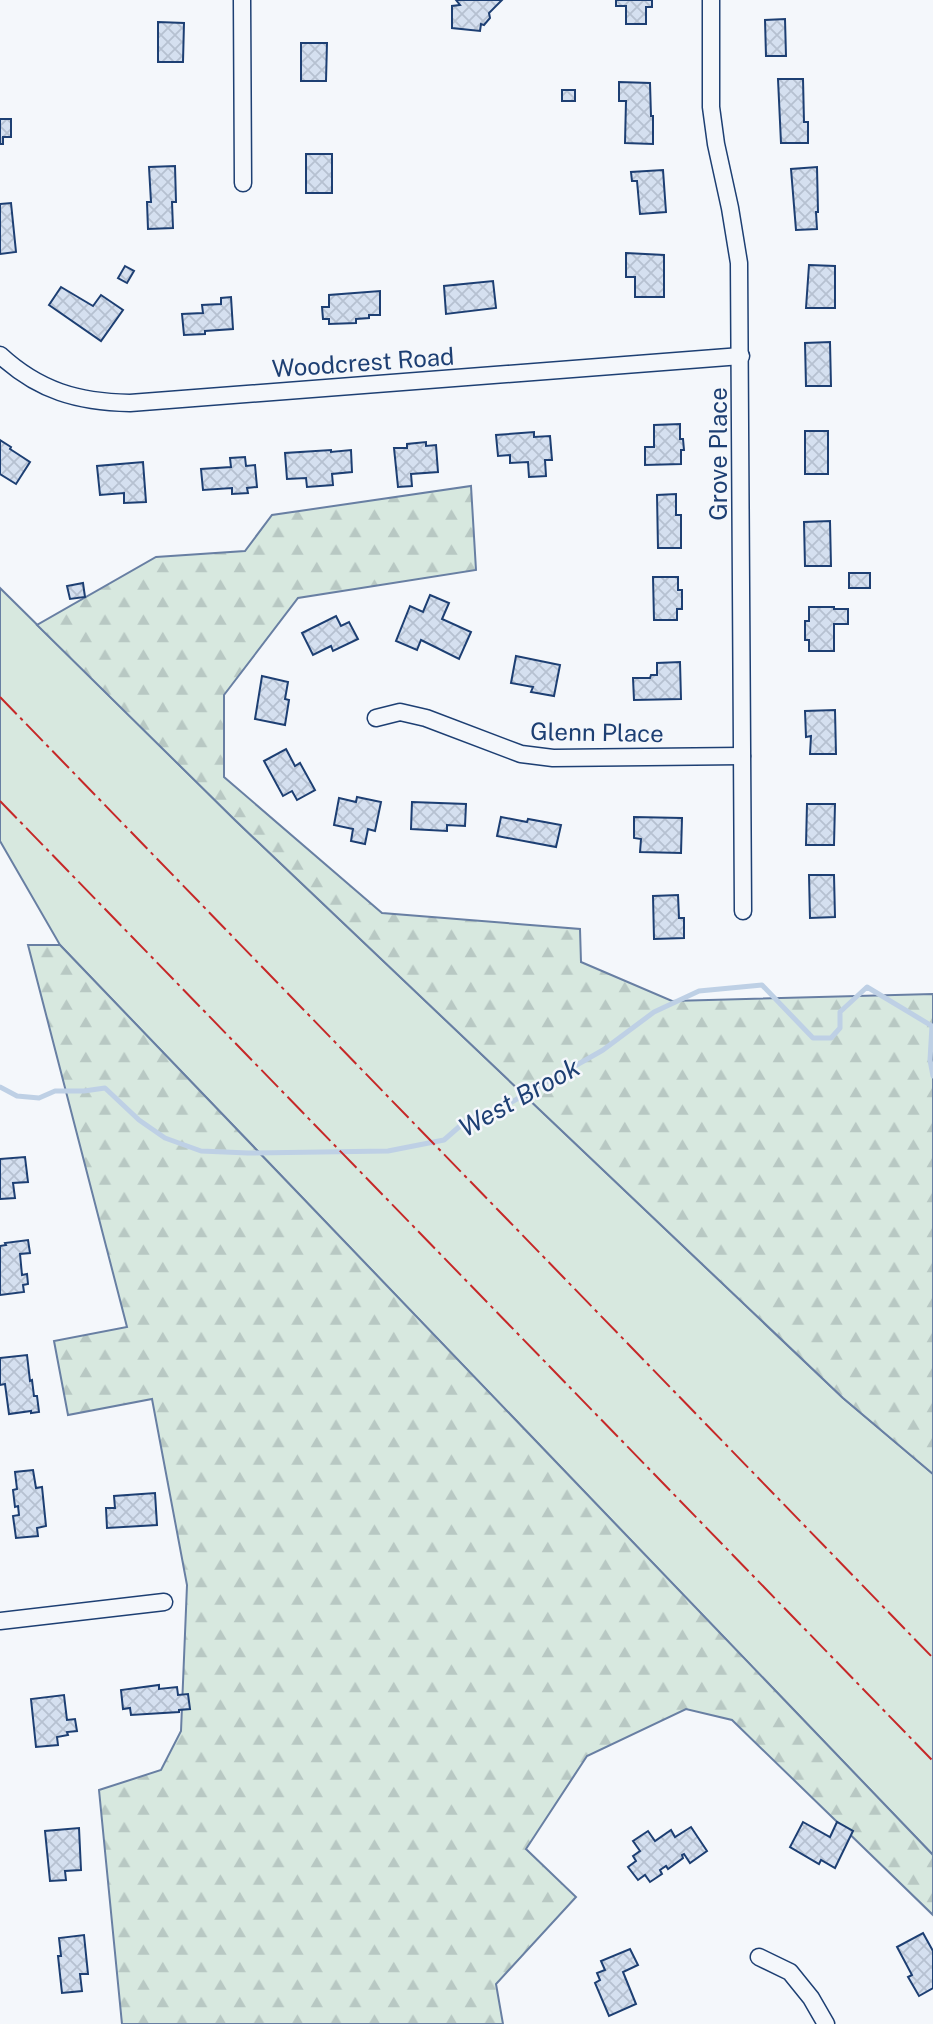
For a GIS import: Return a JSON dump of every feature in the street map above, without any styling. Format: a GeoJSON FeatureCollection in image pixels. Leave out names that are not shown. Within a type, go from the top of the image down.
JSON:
{"type":"FeatureCollection","features":[{"type":"Feature","properties":{"kind":"street"},"geometry":{"type":"LineString","coordinates":[[242,0],[243,183]]}},
{"type":"Feature","properties":{"kind":"street","name":"Grove Place"},"geometry":{"type":"LineString","coordinates":[[711,0],[711,107],[739,263],[743,911]]}},
{"type":"Feature","properties":{"kind":"street","name":"Woodcrest Road"},"geometry":{"type":"LineString","coordinates":[[0,355],[33,380],[54,391],[77,399],[111,403],[741,356]]}},
{"type":"Feature","properties":{"kind":"street","name":"Glenn Place"},"geometry":{"type":"LineString","coordinates":[[376,718],[400,712],[426,718],[521,754],[552,758],[742,756]]}},
{"type":"Feature","properties":{"kind":"street"},"geometry":{"type":"LineString","coordinates":[[0,1621],[164,1602]]}},
{"type":"Feature","properties":{"kind":"street"},"geometry":{"type":"LineString","coordinates":[[759,1957],[789,1972],[811,1998],[826,2024]]}},
{"type":"Feature","properties":{"kind":"green space"},"geometry":{"type":"Polygon","coordinates":[[[471,486],[476,570],[298,598],[224,695],[224,777],[382,913],[580,929],[581,962],[672,1001],[933,994],[933,1474],[843,1398],[236,821],[37,625],[156,557],[245,551],[272,515],[471,486]]]}},
{"type":"Feature","properties":{"kind":"green space"},"geometry":{"type":"Polygon","coordinates":[[[0,588],[236,821],[843,1398],[933,1474],[933,1855],[60,945],[0,841],[0,588]]]}},
{"type":"Feature","properties":{"kind":"green space"},"geometry":{"type":"Polygon","coordinates":[[[28,945],[60,945],[933,1855],[933,1915],[732,1720],[686,1709],[587,1756],[526,1849],[576,1897],[496,1984],[503,2024],[122,2024],[99,1790],[161,1770],[181,1731],[187,1585],[152,1399],[68,1415],[54,1341],[127,1327],[28,945]]]}},
{"type":"Feature","properties":{"kind":"building"},"geometry":{"type":"Polygon","coordinates":[[[456,0],[502,0],[489,13],[490,18],[484,25],[481,24],[480,31],[452,28],[452,6],[460,5],[456,0]]]}},
{"type":"Feature","properties":{"kind":"building"},"geometry":{"type":"Polygon","coordinates":[[[616,0],[652,0],[652,7],[646,7],[646,24],[626,24],[626,6],[616,6],[616,0]]]}},
{"type":"Feature","properties":{"kind":"building"},"geometry":{"type":"Polygon","coordinates":[[[785,19],[786,56],[766,56],[765,20],[785,19]]]}},
{"type":"Feature","properties":{"kind":"building"},"geometry":{"type":"Polygon","coordinates":[[[158,22],[184,23],[183,62],[158,62],[158,22]]]}},
{"type":"Feature","properties":{"kind":"building"},"geometry":{"type":"Polygon","coordinates":[[[301,43],[327,43],[326,81],[301,81],[301,43]]]}},
{"type":"Feature","properties":{"kind":"building"},"geometry":{"type":"Polygon","coordinates":[[[778,79],[803,79],[804,122],[808,122],[808,143],[781,143],[778,79]]]}},
{"type":"Feature","properties":{"kind":"building"},"geometry":{"type":"Polygon","coordinates":[[[619,82],[650,83],[653,144],[625,143],[626,101],[619,101],[619,82]]]}},
{"type":"Feature","properties":{"kind":"building"},"geometry":{"type":"Polygon","coordinates":[[[562,90],[575,90],[575,101],[562,101],[562,90]]]}},
{"type":"Feature","properties":{"kind":"building"},"geometry":{"type":"Polygon","coordinates":[[[0,119],[11,119],[11,137],[3,137],[3,144],[0,144],[0,119]]]}},
{"type":"Feature","properties":{"kind":"building"},"geometry":{"type":"Polygon","coordinates":[[[306,154],[332,154],[332,193],[306,193],[306,154]]]}},
{"type":"Feature","properties":{"kind":"building"},"geometry":{"type":"Polygon","coordinates":[[[175,166],[176,202],[172,202],[173,228],[148,229],[147,202],[151,202],[149,167],[175,166]]]}},
{"type":"Feature","properties":{"kind":"building"},"geometry":{"type":"Polygon","coordinates":[[[817,167],[817,229],[796,230],[791,169],[817,167]]]}},
{"type":"Feature","properties":{"kind":"building"},"geometry":{"type":"Polygon","coordinates":[[[663,170],[666,212],[640,214],[637,181],[632,181],[631,172],[663,170]]]}},
{"type":"Feature","properties":{"kind":"building"},"geometry":{"type":"Polygon","coordinates":[[[11,203],[16,252],[0,254],[0,204],[11,203]]]}},
{"type":"Feature","properties":{"kind":"building"},"geometry":{"type":"Polygon","coordinates":[[[626,253],[664,255],[664,297],[635,297],[635,277],[626,277],[626,253]]]}},
{"type":"Feature","properties":{"kind":"building"},"geometry":{"type":"Polygon","coordinates":[[[809,265],[835,266],[835,308],[806,308],[809,265]]]}},
{"type":"Feature","properties":{"kind":"building"},"geometry":{"type":"Polygon","coordinates":[[[125,266],[134,271],[127,283],[118,278],[125,266]]]}},
{"type":"Feature","properties":{"kind":"building"},"geometry":{"type":"Polygon","coordinates":[[[493,281],[496,308],[446,314],[444,286],[493,281]]]}},
{"type":"Feature","properties":{"kind":"building"},"geometry":{"type":"Polygon","coordinates":[[[61,287],[93,306],[101,295],[123,310],[101,341],[49,305],[61,287]]]}},
{"type":"Feature","properties":{"kind":"building"},"geometry":{"type":"Polygon","coordinates":[[[380,291],[380,315],[356,319],[356,323],[329,324],[329,319],[323,319],[322,307],[329,307],[329,295],[380,291]]]}},
{"type":"Feature","properties":{"kind":"building"},"geometry":{"type":"Polygon","coordinates":[[[231,297],[233,329],[184,335],[182,314],[203,313],[202,305],[221,304],[221,298],[231,297]]]}},
{"type":"Feature","properties":{"kind":"building"},"geometry":{"type":"Polygon","coordinates":[[[830,342],[831,386],[806,386],[805,343],[830,342]]]}},
{"type":"Feature","properties":{"kind":"building"},"geometry":{"type":"Polygon","coordinates":[[[680,424],[680,439],[683,439],[684,450],[681,450],[681,464],[645,465],[645,447],[654,447],[654,425],[680,424]]]}},
{"type":"Feature","properties":{"kind":"building"},"geometry":{"type":"Polygon","coordinates":[[[805,431],[828,431],[828,474],[805,474],[805,431]]]}},
{"type":"Feature","properties":{"kind":"building"},"geometry":{"type":"Polygon","coordinates":[[[534,432],[534,437],[550,436],[552,460],[545,460],[546,476],[529,477],[528,462],[510,463],[510,455],[498,456],[496,435],[534,432]]]}},
{"type":"Feature","properties":{"kind":"building"},"geometry":{"type":"Polygon","coordinates":[[[0,440],[30,462],[16,484],[0,474],[0,440]]]}},
{"type":"Feature","properties":{"kind":"building"},"geometry":{"type":"Polygon","coordinates":[[[426,442],[426,446],[436,445],[438,472],[411,474],[412,486],[398,487],[394,448],[407,448],[407,444],[426,442]]]}},
{"type":"Feature","properties":{"kind":"building"},"geometry":{"type":"Polygon","coordinates":[[[351,450],[352,472],[332,474],[333,485],[307,487],[306,478],[287,479],[285,453],[351,450]]]}},
{"type":"Feature","properties":{"kind":"building"},"geometry":{"type":"Polygon","coordinates":[[[245,457],[246,466],[255,465],[257,487],[247,488],[248,493],[232,494],[232,488],[203,490],[201,469],[231,467],[230,458],[245,457]]]}},
{"type":"Feature","properties":{"kind":"building"},"geometry":{"type":"Polygon","coordinates":[[[143,462],[146,502],[124,503],[124,493],[100,495],[97,466],[143,462]]]}},
{"type":"Feature","properties":{"kind":"building"},"geometry":{"type":"Polygon","coordinates":[[[676,494],[676,515],[681,515],[681,548],[658,548],[657,495],[676,494]]]}},
{"type":"Feature","properties":{"kind":"building"},"geometry":{"type":"Polygon","coordinates":[[[830,521],[831,566],[805,566],[804,522],[830,521]]]}},
{"type":"Feature","properties":{"kind":"building"},"geometry":{"type":"Polygon","coordinates":[[[849,573],[870,573],[870,588],[849,588],[849,573]]]}},
{"type":"Feature","properties":{"kind":"building"},"geometry":{"type":"Polygon","coordinates":[[[653,577],[678,577],[678,590],[682,590],[682,609],[677,609],[677,620],[654,620],[653,577]]]}},
{"type":"Feature","properties":{"kind":"building"},"geometry":{"type":"Polygon","coordinates":[[[83,583],[85,597],[70,599],[67,586],[83,583]]]}},
{"type":"Feature","properties":{"kind":"building"},"geometry":{"type":"Polygon","coordinates":[[[430,595],[449,603],[442,619],[471,632],[459,659],[421,640],[417,650],[396,641],[410,606],[423,612],[430,595]]]}},
{"type":"Feature","properties":{"kind":"building"},"geometry":{"type":"Polygon","coordinates":[[[809,607],[848,609],[848,624],[834,624],[834,651],[809,651],[809,640],[805,640],[805,621],[809,621],[809,607]]]}},
{"type":"Feature","properties":{"kind":"building"},"geometry":{"type":"Polygon","coordinates":[[[336,616],[341,626],[349,622],[358,639],[333,651],[331,646],[313,655],[302,633],[336,616]]]}},
{"type":"Feature","properties":{"kind":"building"},"geometry":{"type":"Polygon","coordinates":[[[516,656],[560,665],[554,696],[531,692],[533,687],[511,683],[516,656]]]}},
{"type":"Feature","properties":{"kind":"building"},"geometry":{"type":"Polygon","coordinates":[[[680,662],[681,699],[634,700],[633,678],[650,678],[651,675],[657,675],[657,663],[680,662]]]}},
{"type":"Feature","properties":{"kind":"building"},"geometry":{"type":"Polygon","coordinates":[[[262,676],[288,682],[285,699],[289,700],[285,725],[255,719],[262,676]]]}},
{"type":"Feature","properties":{"kind":"building"},"geometry":{"type":"Polygon","coordinates":[[[835,710],[836,754],[810,754],[811,736],[806,737],[805,711],[835,710]]]}},
{"type":"Feature","properties":{"kind":"building"},"geometry":{"type":"Polygon","coordinates":[[[286,749],[295,766],[300,763],[315,790],[297,800],[292,791],[283,796],[264,761],[286,749]]]}},
{"type":"Feature","properties":{"kind":"building"},"geometry":{"type":"Polygon","coordinates":[[[357,797],[381,802],[375,831],[368,829],[365,844],[351,841],[353,829],[334,825],[339,798],[356,802],[357,797]]]}},
{"type":"Feature","properties":{"kind":"building"},"geometry":{"type":"Polygon","coordinates":[[[412,802],[466,804],[465,826],[447,825],[447,831],[411,829],[412,802]]]}},
{"type":"Feature","properties":{"kind":"building"},"geometry":{"type":"Polygon","coordinates":[[[807,804],[835,804],[834,845],[806,845],[807,804]]]}},
{"type":"Feature","properties":{"kind":"building"},"geometry":{"type":"Polygon","coordinates":[[[501,817],[561,825],[556,847],[497,836],[501,817]]]}},
{"type":"Feature","properties":{"kind":"building"},"geometry":{"type":"Polygon","coordinates":[[[634,817],[682,818],[681,853],[640,852],[641,839],[634,838],[634,817]]]}},
{"type":"Feature","properties":{"kind":"building"},"geometry":{"type":"Polygon","coordinates":[[[809,875],[834,875],[835,917],[810,918],[809,875]]]}},
{"type":"Feature","properties":{"kind":"building"},"geometry":{"type":"Polygon","coordinates":[[[678,895],[679,918],[684,918],[684,938],[654,939],[653,896],[678,895]]]}},
{"type":"Feature","properties":{"kind":"building"},"geometry":{"type":"Polygon","coordinates":[[[25,1157],[28,1182],[13,1183],[15,1198],[0,1199],[0,1159],[25,1157]]]}},
{"type":"Feature","properties":{"kind":"building"},"geometry":{"type":"Polygon","coordinates":[[[28,1240],[30,1253],[20,1254],[22,1275],[27,1274],[28,1284],[23,1285],[24,1292],[0,1295],[0,1246],[28,1240]]]}},
{"type":"Feature","properties":{"kind":"building"},"geometry":{"type":"Polygon","coordinates":[[[27,1355],[30,1381],[32,1380],[34,1396],[37,1396],[39,1412],[9,1414],[5,1384],[0,1385],[0,1358],[27,1355]]]}},
{"type":"Feature","properties":{"kind":"building"},"geometry":{"type":"Polygon","coordinates":[[[33,1470],[36,1488],[42,1487],[46,1526],[37,1528],[38,1536],[16,1538],[13,1516],[19,1515],[13,1490],[17,1489],[15,1472],[33,1470]]]}},
{"type":"Feature","properties":{"kind":"building"},"geometry":{"type":"Polygon","coordinates":[[[155,1493],[157,1525],[107,1528],[106,1508],[115,1508],[114,1496],[155,1493]]]}},
{"type":"Feature","properties":{"kind":"building"},"geometry":{"type":"Polygon","coordinates":[[[159,1685],[159,1689],[177,1687],[178,1695],[188,1694],[190,1709],[131,1715],[130,1708],[123,1709],[121,1690],[159,1685]]]}},
{"type":"Feature","properties":{"kind":"building"},"geometry":{"type":"Polygon","coordinates":[[[64,1695],[67,1720],[75,1719],[77,1731],[57,1737],[58,1745],[36,1747],[31,1699],[64,1695]]]}},
{"type":"Feature","properties":{"kind":"building"},"geometry":{"type":"Polygon","coordinates":[[[803,1822],[830,1837],[837,1822],[853,1831],[835,1868],[821,1860],[819,1864],[790,1847],[803,1822]]]}},
{"type":"Feature","properties":{"kind":"building"},"geometry":{"type":"Polygon","coordinates":[[[691,1827],[707,1851],[690,1863],[684,1854],[682,1855],[683,1858],[668,1869],[666,1866],[660,1870],[662,1874],[650,1882],[645,1875],[638,1880],[628,1867],[636,1861],[633,1856],[640,1851],[633,1841],[648,1831],[655,1841],[671,1830],[675,1837],[691,1827]]]}},
{"type":"Feature","properties":{"kind":"building"},"geometry":{"type":"Polygon","coordinates":[[[79,1828],[81,1870],[65,1871],[66,1880],[50,1881],[45,1831],[79,1828]]]}},
{"type":"Feature","properties":{"kind":"building"},"geometry":{"type":"Polygon","coordinates":[[[923,1933],[933,1951],[933,1988],[919,1996],[908,1977],[912,1975],[897,1947],[923,1933]]]}},
{"type":"Feature","properties":{"kind":"building"},"geometry":{"type":"Polygon","coordinates":[[[84,1935],[88,1974],[80,1974],[82,1991],[62,1993],[59,1938],[84,1935]]]}},
{"type":"Feature","properties":{"kind":"building"},"geometry":{"type":"Polygon","coordinates":[[[630,1949],[638,1965],[623,1972],[636,2004],[609,2016],[595,1983],[600,1980],[597,1973],[605,1970],[601,1961],[630,1949]]]}},
{"type":"Feature","properties":{"kind":"waterway","name":"West Brook"},"geometry":{"type":"LineString","coordinates":[[0,1087],[17,1096],[39,1098],[55,1091],[105,1088],[139,1120],[165,1138],[201,1151],[388,1151],[444,1140],[468,1119],[489,1115],[603,1050],[654,1012],[699,991],[762,985],[813,1038],[831,1038],[840,1028],[840,1012],[867,987],[932,1026],[930,1060],[933,1076]]}},
{"type":"Feature","properties":{"kind":"power"},"geometry":{"type":"LineString","coordinates":[[0,697],[933,1658]]}},
{"type":"Feature","properties":{"kind":"power"},"geometry":{"type":"LineString","coordinates":[[0,801],[933,1761]]}}]}
